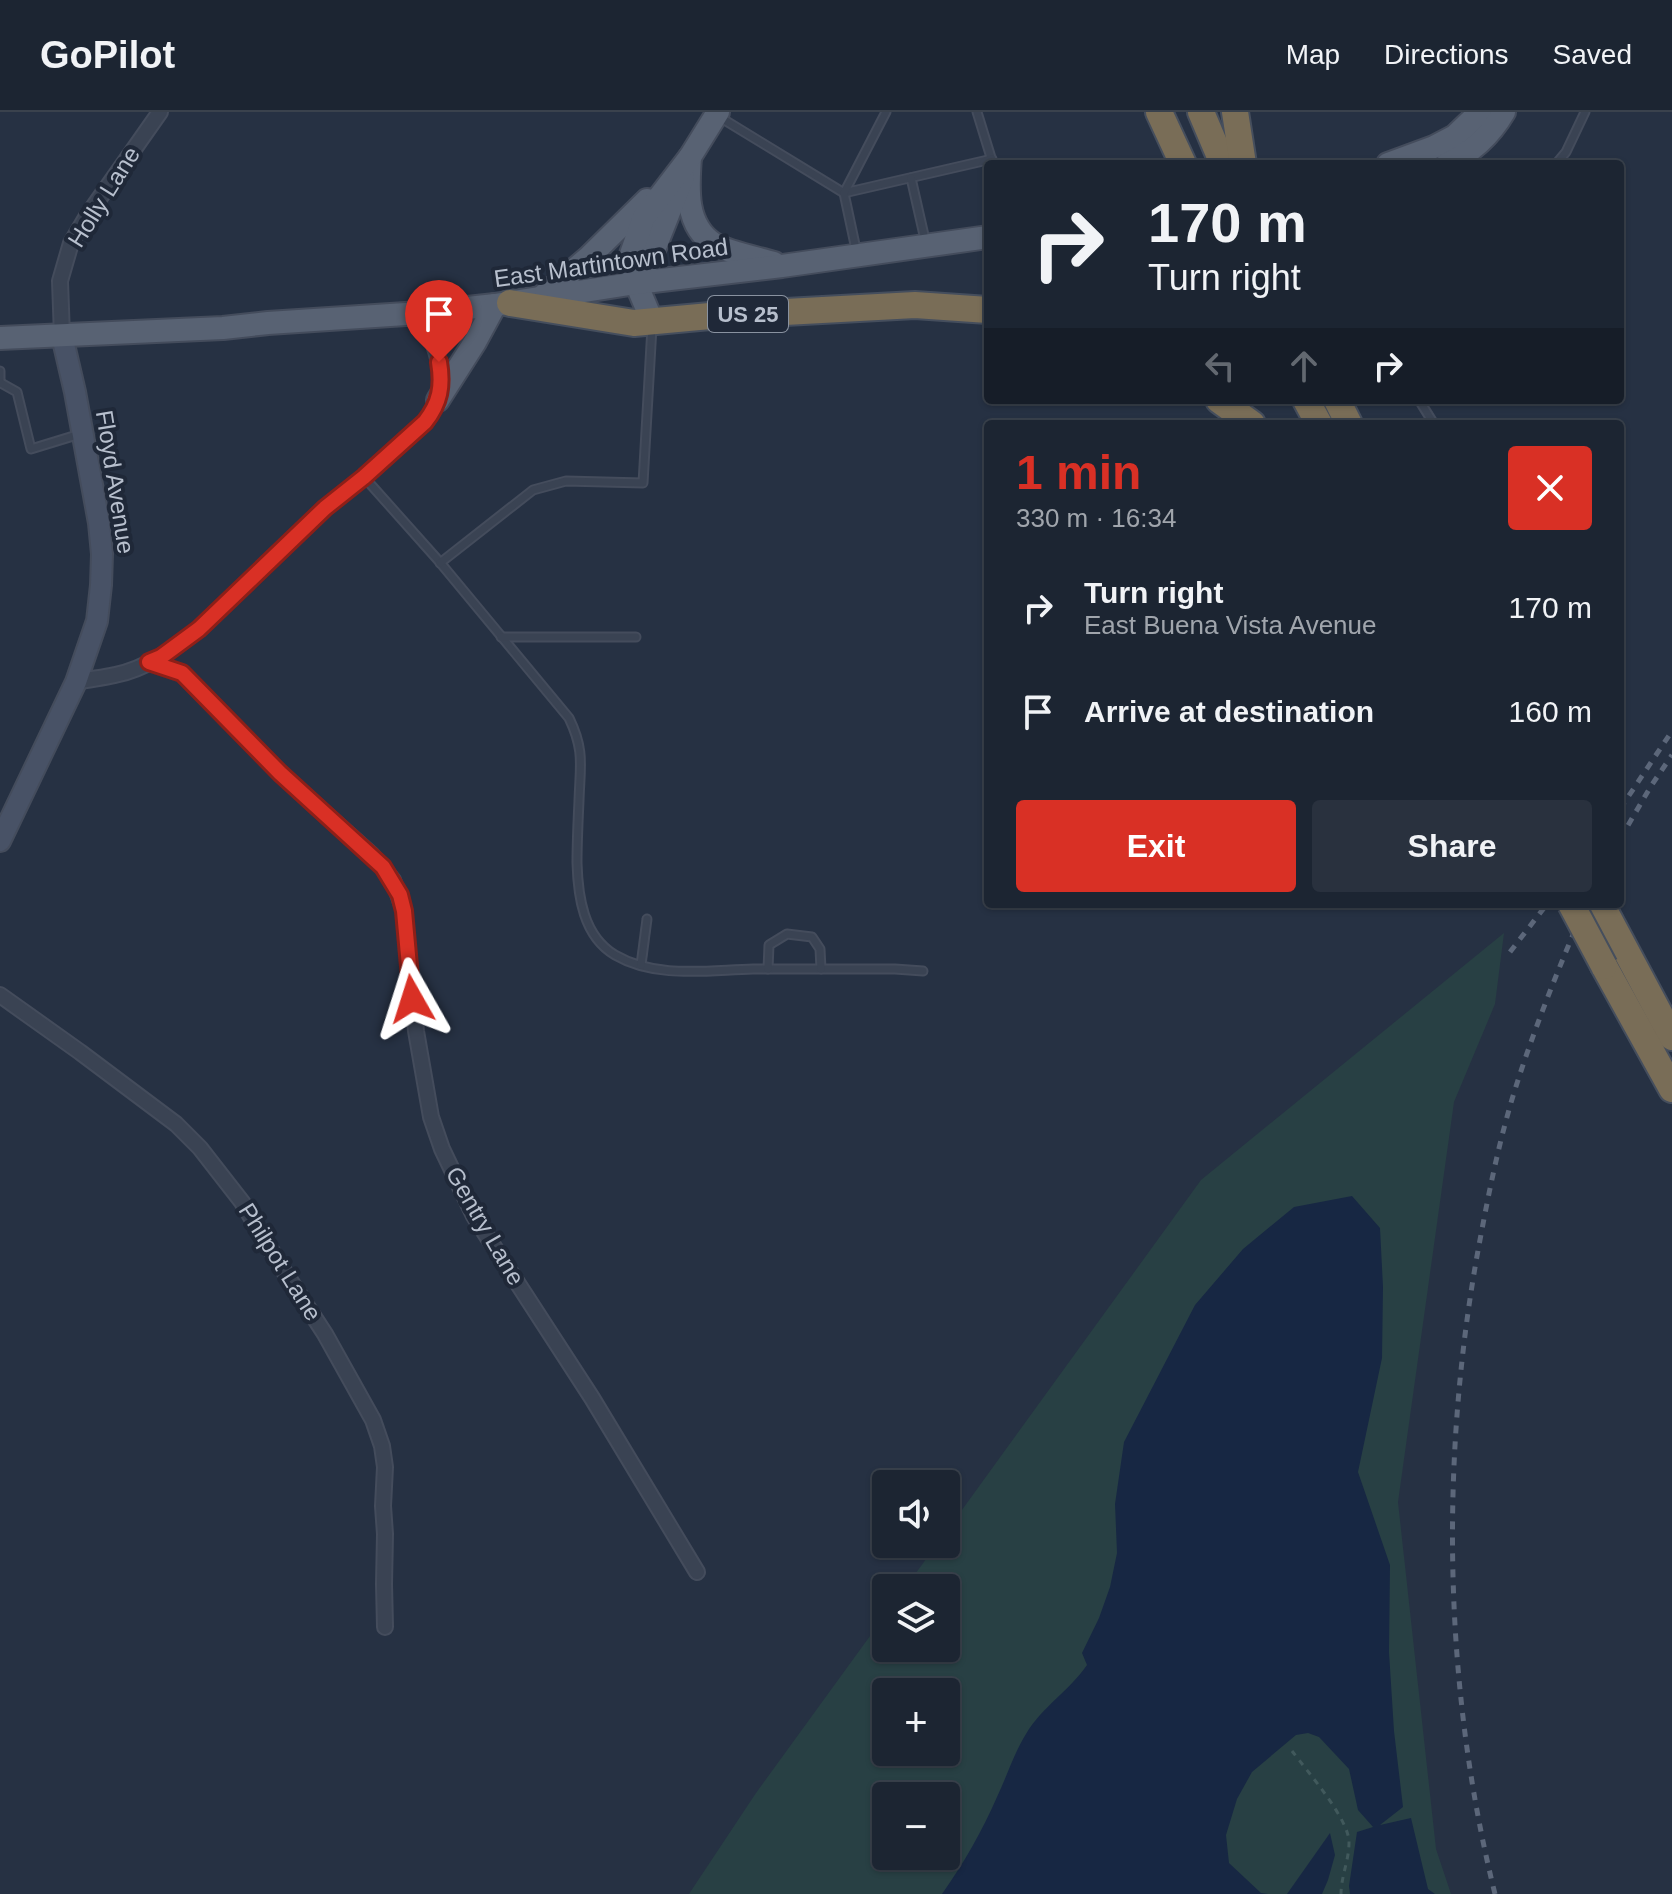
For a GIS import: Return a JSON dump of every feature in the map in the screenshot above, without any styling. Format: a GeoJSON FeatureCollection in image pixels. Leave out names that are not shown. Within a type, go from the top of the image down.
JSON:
{"type":"FeatureCollection","features":[{"type":"Feature","properties":{"kind":"highway"},"geometry":{"type":"LineString","coordinates":[[1159,112],[1181,160]]}},
{"type":"Feature","properties":{"kind":"highway"},"geometry":{"type":"LineString","coordinates":[[1201,112],[1221,160]]}},
{"type":"Feature","properties":{"kind":"highway"},"geometry":{"type":"LineString","coordinates":[[1235,112],[1242,160]]}},
{"type":"Feature","properties":{"kind":"highway","name":"US 25"},"geometry":{"type":"LineString","coordinates":[[503,304],[634,323],[915,305],[984,310]]}},
{"type":"Feature","properties":{"kind":"highway"},"geometry":{"type":"LineString","coordinates":[[1224,404],[1246,420]]}},
{"type":"Feature","properties":{"kind":"highway"},"geometry":{"type":"LineString","coordinates":[[1573,908],[1672,1089]]}},
{"type":"Feature","properties":{"kind":"highway"},"geometry":{"type":"LineString","coordinates":[[1603,908],[1672,1037]]}},
{"type":"Feature","properties":{"kind":"main road"},"geometry":{"type":"LineString","coordinates":[[1399,160],[1455,136],[1480,112]]}},
{"type":"Feature","properties":{"kind":"main road"},"geometry":{"type":"LineString","coordinates":[[1456,160],[1489,134],[1504,112]]}},
{"type":"Feature","properties":{"kind":"main road"},"geometry":{"type":"LineString","coordinates":[[652,321],[636,283],[630,257],[644,217],[690,157],[715,113]]}},
{"type":"Feature","properties":{"kind":"main road"},"geometry":{"type":"LineString","coordinates":[[690,157],[689,202],[699,228],[708,239],[715,245],[782,266]]}},
{"type":"Feature","properties":{"kind":"main road"},"geometry":{"type":"LineString","coordinates":[[542,298],[588,258],[690,157]]}},
{"type":"Feature","properties":{"kind":"main road","name":"East Martintown Road"},"geometry":{"type":"LineString","coordinates":[[0,338],[223,328],[421,313],[984,238]]}},
{"type":"Feature","properties":{"kind":"main road"},"geometry":{"type":"LineString","coordinates":[[438,400],[503,304]]}},
{"type":"Feature","properties":{"kind":"main road","name":"Floyd Avenue"},"geometry":{"type":"LineString","coordinates":[[0,841],[76,682],[97,621],[102,554],[99,523],[62,336]]}},
{"type":"Feature","properties":{"kind":"street","name":"Holly Lane"},"geometry":{"type":"LineString","coordinates":[[62,336],[60,281],[71,243],[160,112]]}},
{"type":"Feature","properties":{"kind":"street"},"geometry":{"type":"LineString","coordinates":[[76,682],[117,675],[171,650],[199,629],[325,508],[425,422],[438,400],[442,378],[435,346],[421,313]]}},
{"type":"Feature","properties":{"kind":"street","name":"Gentry Lane"},"geometry":{"type":"LineString","coordinates":[[149,662],[182,673],[280,773],[372,855],[393,880],[404,911],[422,1075],[442,1149],[474,1216],[592,1398],[697,1572]]}},
{"type":"Feature","properties":{"kind":"street","name":"Philpot Lane"},"geometry":{"type":"LineString","coordinates":[[0,995],[176,1124],[200,1148],[242,1202],[325,1334],[373,1420],[382,1446],[385,1467],[385,1627]]}},
{"type":"Feature","properties":{"kind":"lane"},"geometry":{"type":"LineString","coordinates":[[857,256],[844,193],[886,112]]}},
{"type":"Feature","properties":{"kind":"lane"},"geometry":{"type":"LineString","coordinates":[[977,112],[993,160]]}},
{"type":"Feature","properties":{"kind":"lane"},"geometry":{"type":"LineString","coordinates":[[1559,160],[1585,112]]}},
{"type":"Feature","properties":{"kind":"lane"},"geometry":{"type":"LineString","coordinates":[[715,113],[844,193],[984,163]]}},
{"type":"Feature","properties":{"kind":"lane"},"geometry":{"type":"LineString","coordinates":[[911,178],[927,246]]}},
{"type":"Feature","properties":{"kind":"lane"},"geometry":{"type":"LineString","coordinates":[[440,563],[533,490],[566,481],[643,483],[652,321]]}},
{"type":"Feature","properties":{"kind":"lane"},"geometry":{"type":"LineString","coordinates":[[0,371],[1,383],[17,392],[31,449],[82,434]]}},
{"type":"Feature","properties":{"kind":"lane"},"geometry":{"type":"LineString","coordinates":[[364,477],[559,705],[575,732],[582,763],[577,832],[578,880],[583,911],[589,925],[614,955],[641,965],[673,971],[923,971]]}},
{"type":"Feature","properties":{"kind":"lane"},"geometry":{"type":"LineString","coordinates":[[501,637],[636,637]]}},
{"type":"Feature","properties":{"kind":"lane"},"geometry":{"type":"LineString","coordinates":[[641,965],[647,919]]}},
{"type":"Feature","properties":{"kind":"lane"},"geometry":{"type":"LineString","coordinates":[[768,969],[769,945],[787,934],[812,937],[820,949],[821,969]]}},
{"type":"Feature","properties":{"kind":"path"},"geometry":{"type":"LineString","coordinates":[[1292,1751],[1340,1816],[1350,1841],[1341,1894]]}},
{"type":"Feature","properties":{"kind":"green space"},"geometry":{"type":"Polygon","coordinates":[[[1504,933],[1495,1004],[1454,1102],[1398,1502],[1436,1849],[1451,1894],[689,1894],[756,1793],[872,1633],[872,1662],[960,1662],[960,1574],[915,1574],[927,1558],[960,1558],[960,1513],[1201,1180],[1504,933]]]}},
{"type":"Feature","properties":{"kind":"water"},"geometry":{"type":"Polygon","coordinates":[[[1352,1196],[1380,1228],[1382,1358],[1358,1472],[1390,1565],[1389,1652],[1403,1807],[1380,1825],[1411,1818],[1428,1889],[1435,1894],[1350,1894],[1357,1832],[1373,1827],[1358,1810],[1349,1769],[1319,1737],[1308,1733],[1296,1735],[1252,1772],[1237,1799],[1226,1835],[1229,1863],[1261,1893],[1268,1894],[942,1894],[960,1870],[979,1834],[1026,1734],[1087,1665],[1082,1653],[1110,1587],[1117,1553],[1115,1504],[1124,1442],[1195,1305],[1243,1249],[1294,1207],[1352,1196]]]}},
{"type":"Feature","properties":{"kind":"water"},"geometry":{"type":"Polygon","coordinates":[[[1330,1833],[1335,1855],[1322,1894],[1287,1894],[1330,1833]]]}},
{"type":"Feature","properties":{"kind":"railway"},"geometry":{"type":"LineString","coordinates":[[1624,803],[1672,731]]}},
{"type":"Feature","properties":{"kind":"railway"},"geometry":{"type":"LineString","coordinates":[[1624,832],[1672,755]]}},
{"type":"Feature","properties":{"kind":"railway"},"geometry":{"type":"LineString","coordinates":[[1510,952],[1544,908]]}},
{"type":"Feature","properties":{"kind":"railway"},"geometry":{"type":"LineString","coordinates":[[1495,1894],[1465,1737],[1457,1657],[1453,1576],[1457,1415],[1477,1256],[1502,1136],[1538,1023],[1584,908]]}},
{"type":"Feature","properties":{"kind":"route"},"geometry":{"type":"LineString","coordinates":[[412,999],[404,911],[393,880],[383,867],[280,773],[182,673],[149,662],[161,657],[199,629],[325,508],[425,422],[438,400],[442,378],[439,362]]}}]}
